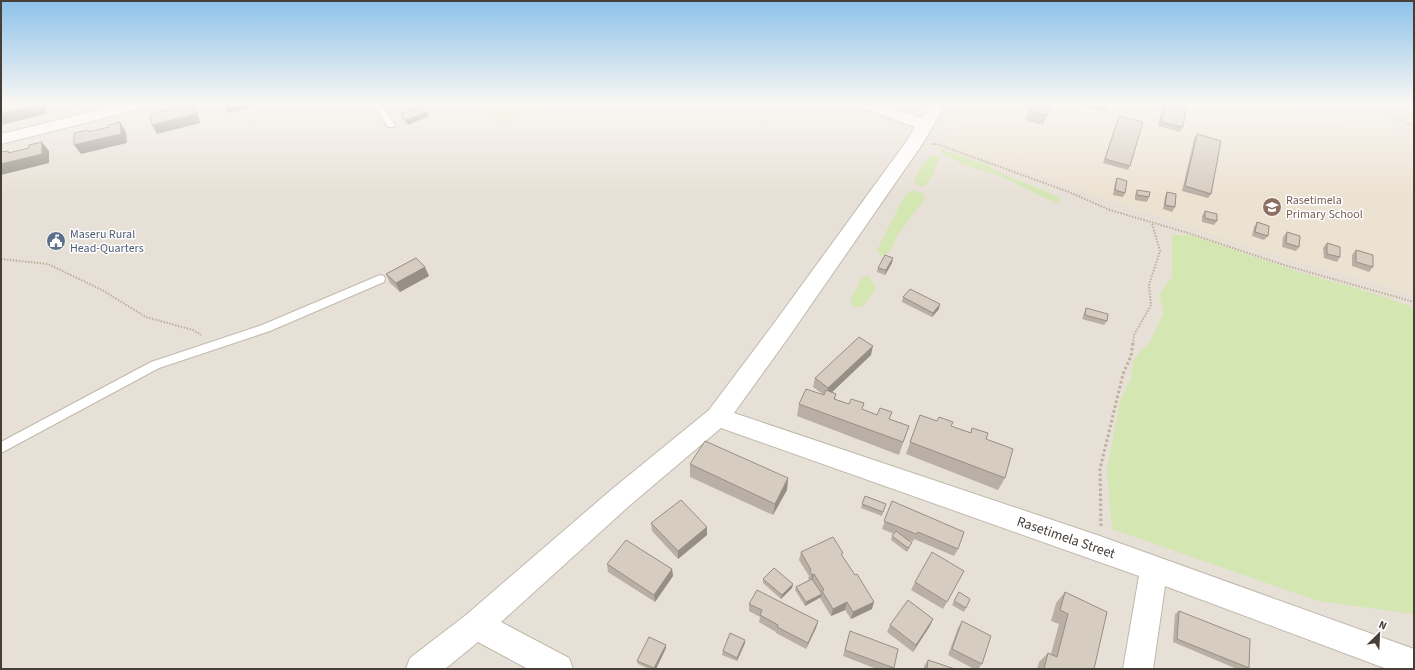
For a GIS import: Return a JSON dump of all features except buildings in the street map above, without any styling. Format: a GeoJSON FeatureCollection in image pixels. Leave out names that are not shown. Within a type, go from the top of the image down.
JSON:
{"type":"FeatureCollection","features":[{"type":"Feature","properties":{"kind":"street"},"geometry":{"type":"LineString","coordinates":[[1,139],[20,134]]}},
{"type":"Feature","properties":{"kind":"street"},"geometry":{"type":"LineString","coordinates":[[421,669],[476,625],[620,498],[717,417],[784,326],[920,134]]}},
{"type":"Feature","properties":{"kind":"street","name":"Rasetimela Street"},"geometry":{"type":"LineString","coordinates":[[717,417],[1097,548],[1414,664]]}},
{"type":"Feature","properties":{"kind":"street"},"geometry":{"type":"LineString","coordinates":[[1138,669],[1154,569]]}},
{"type":"Feature","properties":{"kind":"street"},"geometry":{"type":"LineString","coordinates":[[476,625],[558,669]]}},
{"type":"Feature","properties":{"kind":"lane"},"geometry":{"type":"LineString","coordinates":[[1,448],[155,365],[266,328],[380,279]]}},
{"type":"Feature","properties":{"kind":"path"},"geometry":{"type":"LineString","coordinates":[[920,134],[937,144],[1069,192],[1110,210],[1152,222],[1284,266],[1414,302]]}},
{"type":"Feature","properties":{"kind":"path"},"geometry":{"type":"LineString","coordinates":[[1097,548],[1100,527],[1100,469],[1124,374],[1131,356],[1134,335],[1151,305],[1149,285],[1160,251],[1152,222]]}},
{"type":"Feature","properties":{"kind":"path"},"geometry":{"type":"LineString","coordinates":[[1,259],[48,264],[102,290],[146,317],[193,330],[217,344]]}},
{"type":"Feature","properties":{"kind":"shaded area"},"geometry":{"type":"Polygon","coordinates":[[[1,134],[1414,134],[1414,669],[1,669],[1,134]]]}},
{"type":"Feature","properties":{"kind":"shaded area","name":"Rasetimela Primary School"},"geometry":{"type":"Polygon","coordinates":[[[950,134],[1402,134],[1414,137],[1414,295],[1261,251],[945,145],[950,134]]]}},
{"type":"Feature","properties":{"kind":"green space"},"geometry":{"type":"Polygon","coordinates":[[[942,149],[987,165],[1003,174],[1060,199],[1058,203],[1002,177],[953,160],[939,151],[942,149]]]}},
{"type":"Feature","properties":{"kind":"green space"},"geometry":{"type":"Polygon","coordinates":[[[933,154],[940,157],[930,180],[923,187],[915,184],[918,171],[933,154]]]}},
{"type":"Feature","properties":{"kind":"green space"},"geometry":{"type":"Polygon","coordinates":[[[911,190],[923,193],[924,200],[897,235],[891,251],[881,257],[877,250],[902,201],[911,190]]]}},
{"type":"Feature","properties":{"kind":"green space"},"geometry":{"type":"Polygon","coordinates":[[[1172,235],[1191,235],[1296,271],[1382,296],[1414,308],[1414,614],[1318,601],[1112,529],[1107,470],[1120,401],[1131,378],[1133,361],[1149,344],[1164,312],[1159,295],[1172,277],[1172,235]]]}},
{"type":"Feature","properties":{"kind":"green space"},"geometry":{"type":"Polygon","coordinates":[[[869,276],[876,289],[862,307],[852,306],[851,299],[862,278],[869,276]]]}},
{"type":"Feature","properties":{"kind":"place","name":"Rasetimela Primary School"},"geometry":{"type":"Point","coordinates":[1272,207]}},
{"type":"Feature","properties":{"kind":"place","name":"Maseru Rural Head-Quarters"},"geometry":{"type":"Point","coordinates":[56,241]}}]}
